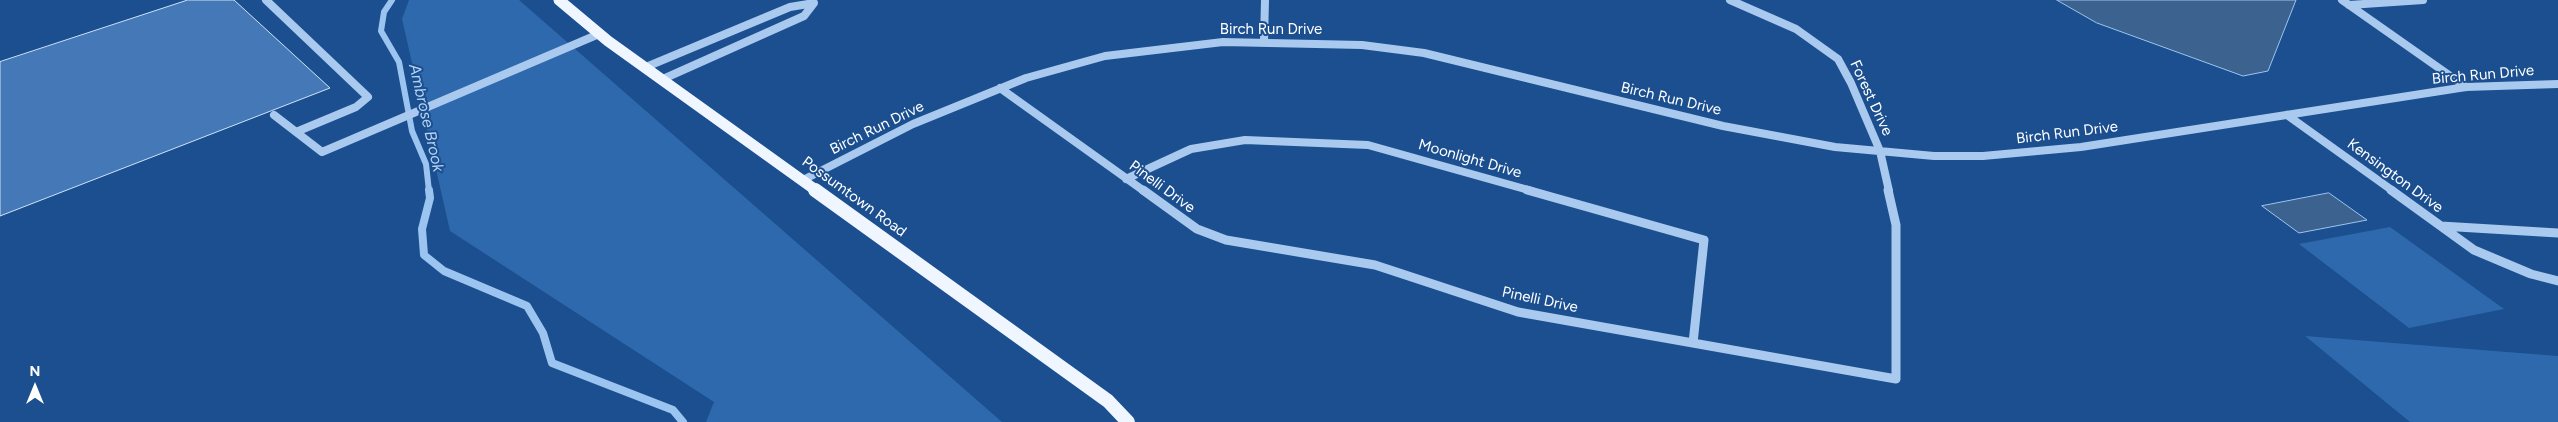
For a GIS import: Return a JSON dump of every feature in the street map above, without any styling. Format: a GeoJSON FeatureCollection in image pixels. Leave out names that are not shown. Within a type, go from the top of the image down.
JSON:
{"type":"FeatureCollection","features":[{"type":"Feature","properties":{"kind":"main road","name":"Possumtown Road"},"geometry":{"type":"LineString","coordinates":[[559,0],[599,34],[1108,401],[1128,422]]}},
{"type":"Feature","properties":{"kind":"street"},"geometry":{"type":"LineString","coordinates":[[266,0],[368,97],[356,107],[296,132]]}},
{"type":"Feature","properties":{"kind":"street"},"geometry":{"type":"LineString","coordinates":[[1264,42],[1265,0]]}},
{"type":"Feature","properties":{"kind":"street","name":"Forest Drive"},"geometry":{"type":"LineString","coordinates":[[1730,0],[1796,30],[1838,59],[1852,83],[1880,151]]}},
{"type":"Feature","properties":{"kind":"street"},"geometry":{"type":"LineString","coordinates":[[2342,0],[2466,87]]}},
{"type":"Feature","properties":{"kind":"street"},"geometry":{"type":"LineString","coordinates":[[2349,5],[2423,0]]}},
{"type":"Feature","properties":{"kind":"street"},"geometry":{"type":"LineString","coordinates":[[646,67],[790,8],[814,1]]}},
{"type":"Feature","properties":{"kind":"street"},"geometry":{"type":"LineString","coordinates":[[663,79],[804,16],[814,1]]}},
{"type":"Feature","properties":{"kind":"street"},"geometry":{"type":"LineString","coordinates":[[274,115],[322,152],[599,34]]}},
{"type":"Feature","properties":{"kind":"street","name":"Birch Run Drive"},"geometry":{"type":"LineString","coordinates":[[803,180],[913,124],[1026,78],[1105,56],[1223,42],[1362,45],[1424,52],[1503,74],[1724,126],[1835,147],[1934,156],[1983,156],[2081,147],[2466,87],[2558,84]]}},
{"type":"Feature","properties":{"kind":"street","name":"Pinelli Drive"},"geometry":{"type":"LineString","coordinates":[[1000,88],[1197,229],[1226,240],[1375,265],[1518,312],[1896,379],[1896,225],[1880,151]]}},
{"type":"Feature","properties":{"kind":"street","name":"Kensington Drive"},"geometry":{"type":"LineString","coordinates":[[2287,115],[2441,226],[2558,233]]}},
{"type":"Feature","properties":{"kind":"street","name":"Moonlight Drive"},"geometry":{"type":"LineString","coordinates":[[1126,179],[1190,149],[1245,140],[1368,145],[1704,240],[1693,343]]}},
{"type":"Feature","properties":{"kind":"street"},"geometry":{"type":"LineString","coordinates":[[2441,226],[2474,250],[2531,274],[2558,281]]}},
{"type":"Feature","properties":{"kind":"shaded area"},"geometry":{"type":"Polygon","coordinates":[[[409,0],[519,0],[1002,422],[706,422],[714,402],[450,231],[402,19],[409,0]]]}},
{"type":"Feature","properties":{"kind":"shaded area"},"geometry":{"type":"Polygon","coordinates":[[[2057,0],[2296,0],[2268,71],[2243,76],[2097,23],[2057,0]]]}},
{"type":"Feature","properties":{"kind":"shaded area"},"geometry":{"type":"Polygon","coordinates":[[[2329,193],[2367,220],[2299,233],[2262,206],[2329,193]]]}},
{"type":"Feature","properties":{"kind":"shaded area"},"geometry":{"type":"Polygon","coordinates":[[[2390,227],[2504,309],[2409,328],[2299,244],[2390,227]]]}},
{"type":"Feature","properties":{"kind":"shaded area"},"geometry":{"type":"Polygon","coordinates":[[[2305,336],[2558,356],[2558,422],[2410,422],[2305,336]]]}},
{"type":"Feature","properties":{"kind":"building"},"geometry":{"type":"Polygon","coordinates":[[[188,0],[234,0],[330,88],[0,216],[0,62],[188,0]]]}},
{"type":"Feature","properties":{"kind":"waterway","name":"Ambrose Brook"},"geometry":{"type":"LineString","coordinates":[[392,0],[384,12],[381,31],[399,62],[412,131],[426,164],[429,191]]}},
{"type":"Feature","properties":{"kind":"waterway","name":"Ambrose Brook"},"geometry":{"type":"LineString","coordinates":[[429,190],[430,198],[422,229],[424,255],[444,271],[527,306],[543,333],[552,363],[673,410],[683,422]]}}]}
